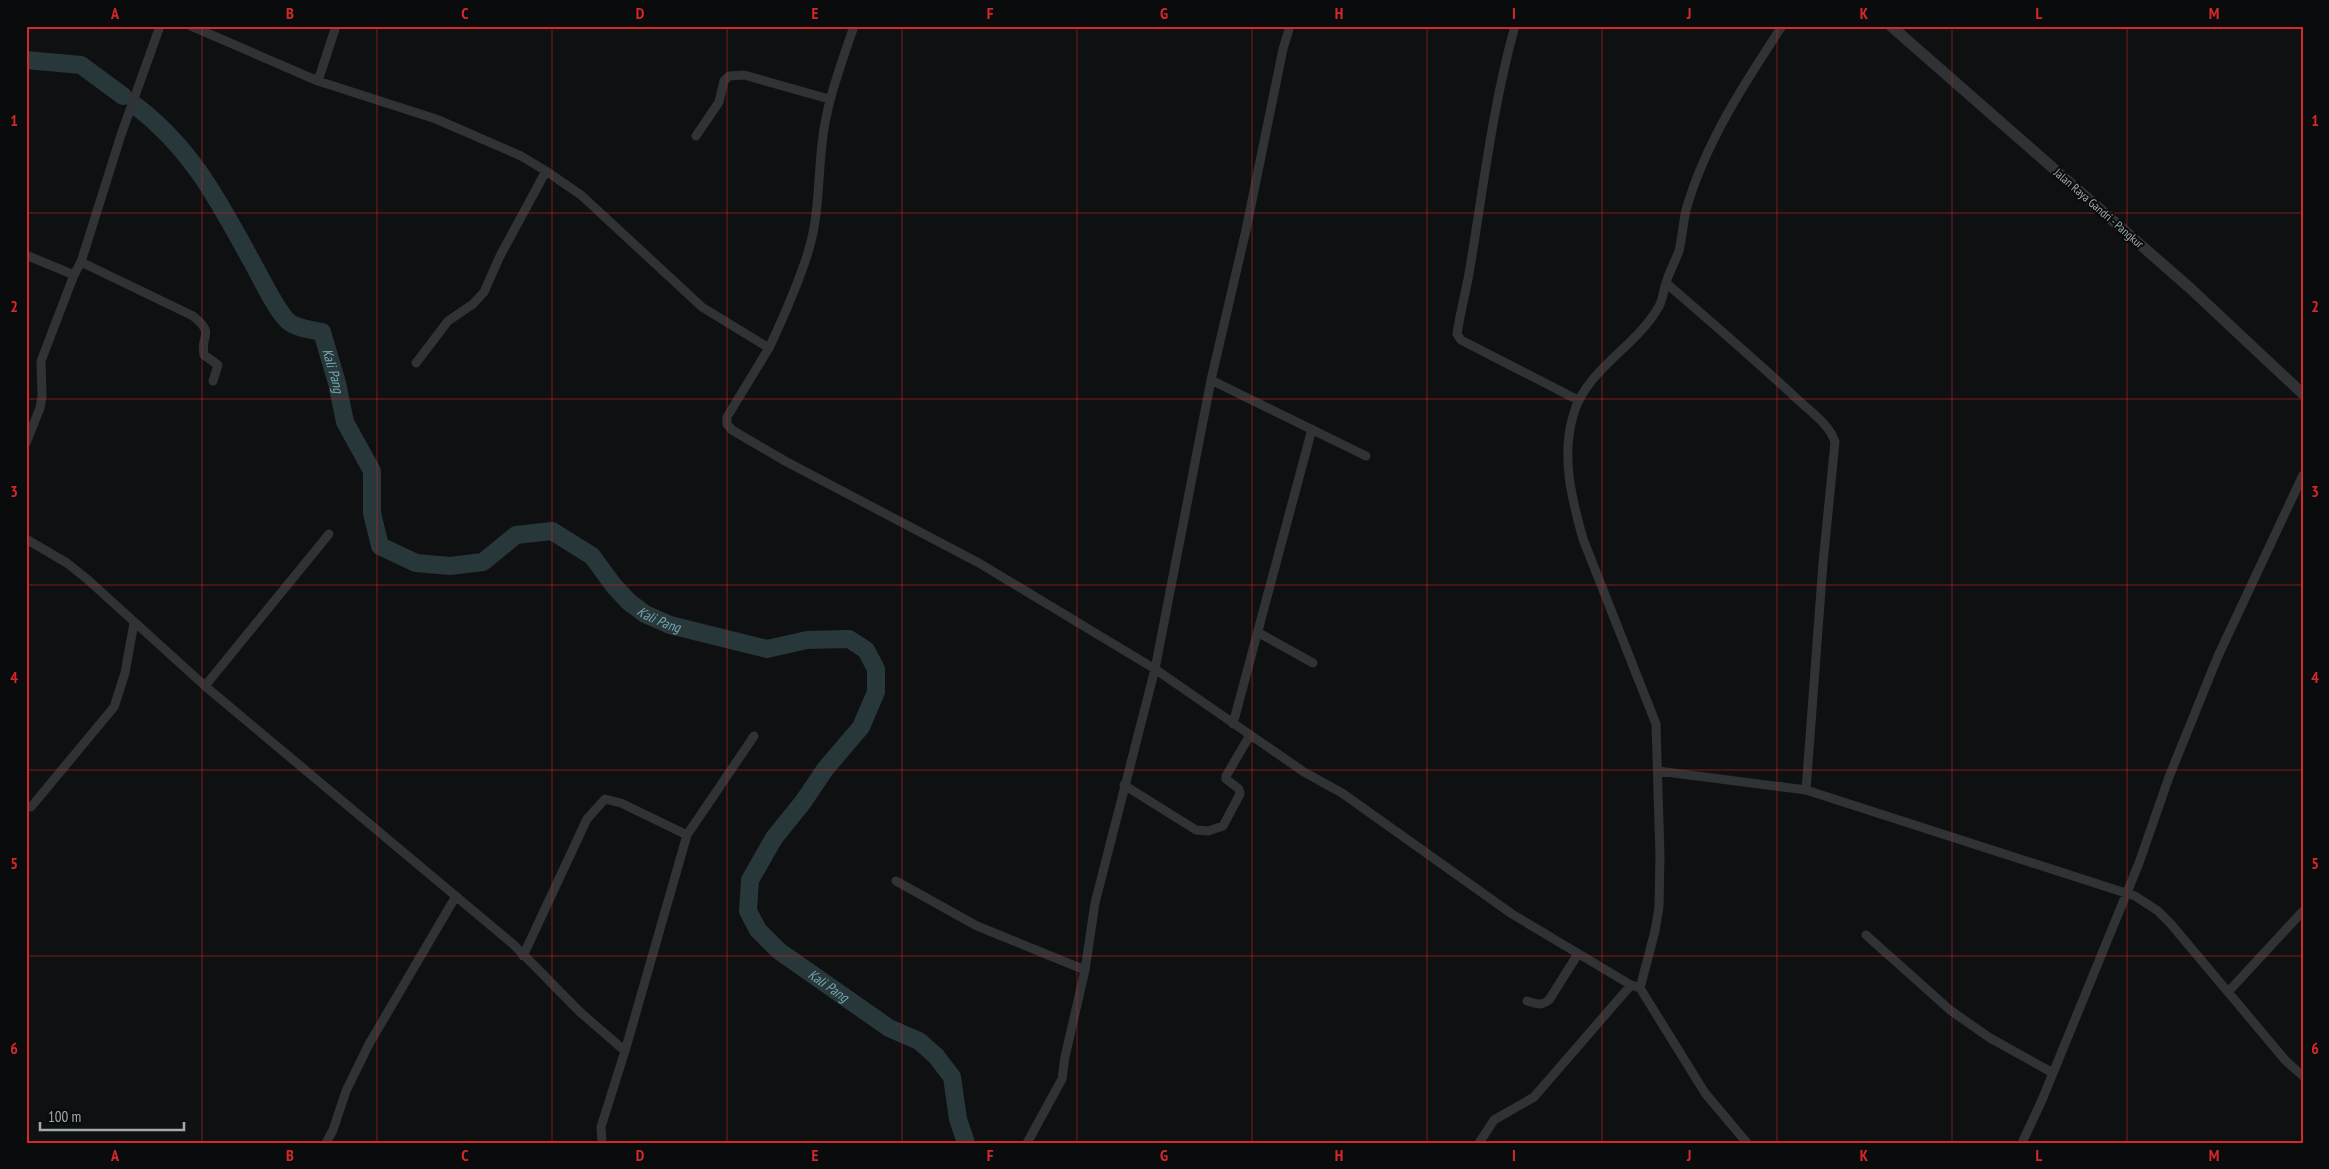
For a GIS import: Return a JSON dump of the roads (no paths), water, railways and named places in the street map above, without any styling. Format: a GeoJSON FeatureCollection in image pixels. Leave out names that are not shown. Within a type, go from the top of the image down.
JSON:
{"type":"FeatureCollection","features":[{"type":"Feature","properties":{"kind":"street"},"geometry":{"type":"LineString","coordinates":[[26,443],[40,408],[42,396],[41,361],[45,346],[80,262],[121,135],[160,26]]}},
{"type":"Feature","properties":{"kind":"street"},"geometry":{"type":"LineString","coordinates":[[191,26],[318,81],[436,118],[521,156],[546,170],[581,195],[702,307],[769,348]]}},
{"type":"Feature","properties":{"kind":"street"},"geometry":{"type":"LineString","coordinates":[[318,81],[336,26]]}},
{"type":"Feature","properties":{"kind":"street"},"geometry":{"type":"LineString","coordinates":[[854,26],[829,100],[822,142],[815,226],[809,249],[788,308],[769,348],[727,417],[727,424],[732,430],[785,461],[979,563],[1155,669],[1304,772],[1342,793],[1512,914],[1631,985],[1640,988],[1705,1093],[1747,1143]]}},
{"type":"Feature","properties":{"kind":"street"},"geometry":{"type":"LineString","coordinates":[[1027,1143],[1062,1079],[1070,1031],[1085,970],[1095,903],[1155,669],[1211,380],[1246,230],[1283,49],[1290,26]]}},
{"type":"Feature","properties":{"kind":"street"},"geometry":{"type":"LineString","coordinates":[[1515,26],[1502,71],[1491,125],[1469,273],[1457,334],[1460,340],[1578,400]]}},
{"type":"Feature","properties":{"kind":"street"},"geometry":{"type":"LineString","coordinates":[[1640,988],[1655,931],[1659,907],[1656,724],[1583,539],[1576,514],[1569,482],[1568,452],[1572,419],[1578,400],[1600,372],[1644,328],[1660,307],[1666,282],[1678,251],[1686,210],[1720,128],[1740,91],[1782,26]]}},
{"type":"Feature","properties":{"kind":"street","name":"Jalan Raya Gandri - Pangkur"},"geometry":{"type":"LineString","coordinates":[[1891,26],[2183,282],[2303,394]]}},
{"type":"Feature","properties":{"kind":"street"},"geometry":{"type":"LineString","coordinates":[[696,136],[719,102],[724,81],[729,76],[744,75],[829,100]]}},
{"type":"Feature","properties":{"kind":"street"},"geometry":{"type":"LineString","coordinates":[[416,363],[448,321],[473,304],[484,292],[500,256],[546,170]]}},
{"type":"Feature","properties":{"kind":"street"},"geometry":{"type":"LineString","coordinates":[[26,255],[74,275]]}},
{"type":"Feature","properties":{"kind":"street"},"geometry":{"type":"LineString","coordinates":[[80,262],[193,316],[205,325],[204,355],[218,364],[212,381]]}},
{"type":"Feature","properties":{"kind":"street"},"geometry":{"type":"LineString","coordinates":[[1666,282],[1753,358],[1822,423],[1833,435],[1835,442],[1800,790]]}},
{"type":"Feature","properties":{"kind":"street"},"geometry":{"type":"LineString","coordinates":[[1211,380],[1366,456]]}},
{"type":"Feature","properties":{"kind":"street"},"geometry":{"type":"LineString","coordinates":[[1233,724],[1259,634],[1312,429]]}},
{"type":"Feature","properties":{"kind":"street"},"geometry":{"type":"LineString","coordinates":[[2022,1143],[2053,1073],[2139,863],[2169,777],[2218,656],[2303,475]]}},
{"type":"Feature","properties":{"kind":"street"},"geometry":{"type":"LineString","coordinates":[[205,686],[329,534]]}},
{"type":"Feature","properties":{"kind":"street"},"geometry":{"type":"LineString","coordinates":[[26,539],[74,568],[205,686],[514,945],[523,956],[625,1052]]}},
{"type":"Feature","properties":{"kind":"street"},"geometry":{"type":"LineString","coordinates":[[31,807],[114,707],[125,673],[134,623]]}},
{"type":"Feature","properties":{"kind":"street"},"geometry":{"type":"LineString","coordinates":[[1259,634],[1313,663]]}},
{"type":"Feature","properties":{"kind":"street"},"geometry":{"type":"LineString","coordinates":[[1124,785],[1162,808],[1186,826],[1196,830],[1216,830],[1223,826],[1240,794],[1239,789],[1226,779],[1226,776],[1250,735]]}},
{"type":"Feature","properties":{"kind":"street"},"geometry":{"type":"LineString","coordinates":[[602,1143],[601,1127],[625,1052],[687,835],[754,736]]}},
{"type":"Feature","properties":{"kind":"street"},"geometry":{"type":"LineString","coordinates":[[1658,771],[1800,790],[2126,892],[2147,904],[2170,923],[2286,1061],[2303,1076]]}},
{"type":"Feature","properties":{"kind":"street"},"geometry":{"type":"LineString","coordinates":[[523,956],[587,820],[605,799],[621,803],[687,835]]}},
{"type":"Feature","properties":{"kind":"street"},"geometry":{"type":"LineString","coordinates":[[896,881],[977,926],[1085,970]]}},
{"type":"Feature","properties":{"kind":"street"},"geometry":{"type":"LineString","coordinates":[[326,1143],[333,1130],[346,1091],[369,1044],[456,896]]}},
{"type":"Feature","properties":{"kind":"street"},"geometry":{"type":"LineString","coordinates":[[2229,991],[2303,911]]}},
{"type":"Feature","properties":{"kind":"street"},"geometry":{"type":"LineString","coordinates":[[1866,935],[1950,1010],[1990,1038],[2053,1073]]}},
{"type":"Feature","properties":{"kind":"street"},"geometry":{"type":"LineString","coordinates":[[1527,1001],[1544,1004],[1549,1000],[1578,954]]}},
{"type":"Feature","properties":{"kind":"street"},"geometry":{"type":"LineString","coordinates":[[1479,1143],[1494,1120],[1534,1097],[1631,985]]}},
{"type":"Feature","properties":{"kind":"waterway","name":"Kali Pang"},"geometry":{"type":"LineString","coordinates":[[26,60],[81,65],[123,96]]}},
{"type":"Feature","properties":{"kind":"waterway","name":"Kali Pang"},"geometry":{"type":"LineString","coordinates":[[136,106],[173,140],[202,177],[215,196],[274,303],[285,318],[296,326],[322,332],[337,383],[345,422],[372,471],[372,513],[380,546],[416,563],[450,566],[483,562],[516,535],[552,531],[592,556],[614,586],[629,602],[645,614],[670,625],[767,649],[807,640],[849,639],[866,650],[876,669],[876,692],[861,727],[826,768],[803,802],[774,838],[750,880],[748,911],[758,930],[779,951],[889,1028],[919,1041],[936,1056],[952,1077],[958,1119],[966,1143]]}}]}
